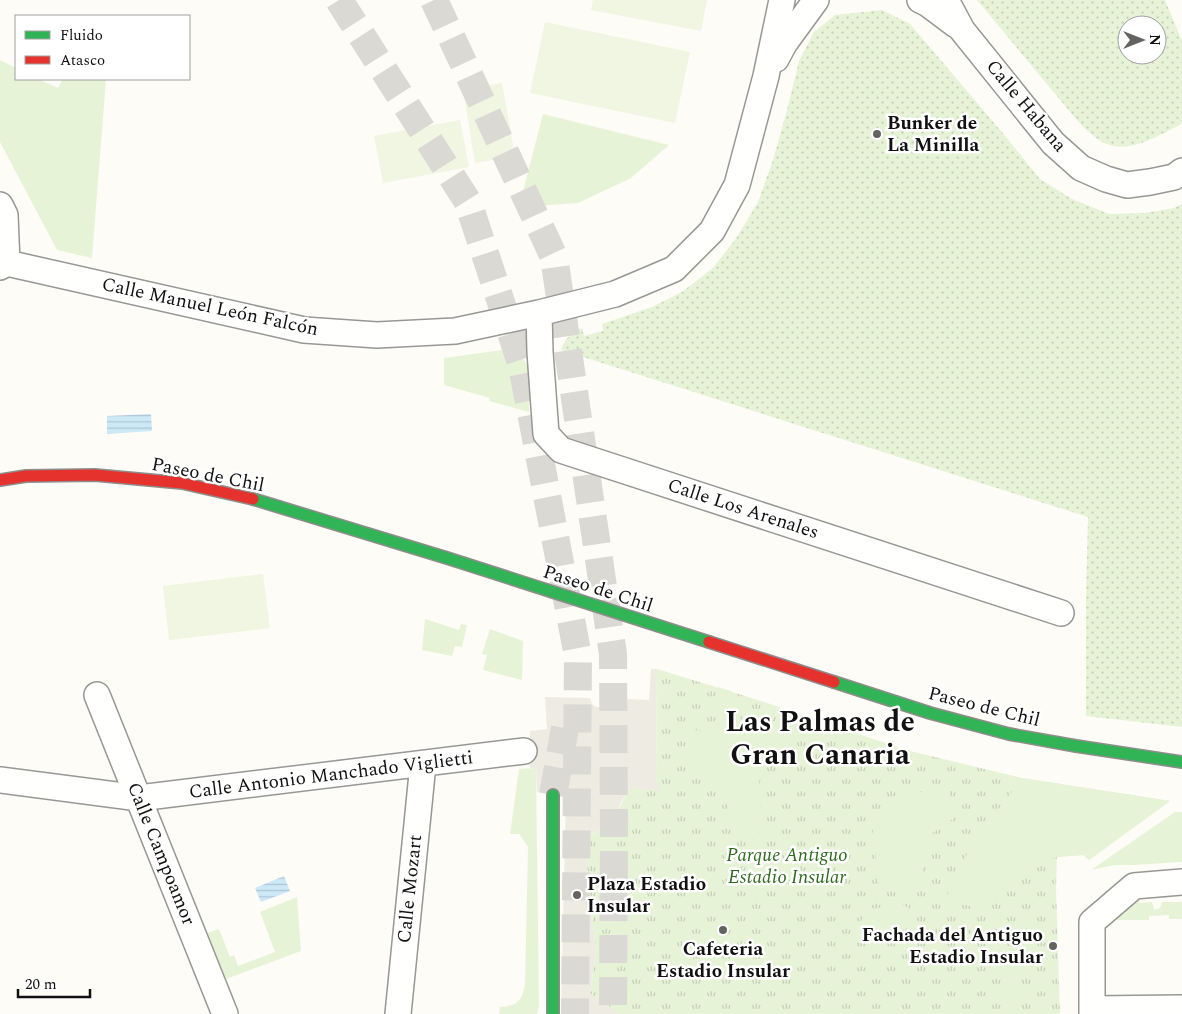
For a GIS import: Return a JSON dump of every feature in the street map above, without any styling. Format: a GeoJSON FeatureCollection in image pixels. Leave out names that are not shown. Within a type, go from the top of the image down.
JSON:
{"type":"FeatureCollection","features":[{"type":"Feature","properties":{"kind":"main road","name":"Paseo de Chil"},"geometry":{"type":"LineString","coordinates":[[0,480],[26,476],[95,475],[182,483],[250,498],[446,558],[930,713],[1009,734],[1182,762]]}},
{"type":"Feature","properties":{"kind":"main road"},"geometry":{"type":"LineString","coordinates":[[553,795],[554,1014]]}},
{"type":"Feature","properties":{"kind":"street"},"geometry":{"type":"LineString","coordinates":[[766,76],[782,0]]}},
{"type":"Feature","properties":{"kind":"street"},"geometry":{"type":"LineString","coordinates":[[766,76],[784,44],[816,0]]}},
{"type":"Feature","properties":{"kind":"street","name":"Calle Habana"},"geometry":{"type":"LineString","coordinates":[[920,0],[962,30]]}},
{"type":"Feature","properties":{"kind":"street","name":"Calle Habana"},"geometry":{"type":"LineString","coordinates":[[946,0],[962,30],[1053,143],[1081,168],[1106,179],[1127,185],[1174,177],[1182,171]]}},
{"type":"Feature","properties":{"kind":"street","name":"Calle Manuel León Falcón"},"geometry":{"type":"LineString","coordinates":[[4,265],[304,330],[377,335],[455,331],[539,313],[615,294],[674,269],[712,232],[737,186],[766,76]]}},
{"type":"Feature","properties":{"kind":"street"},"geometry":{"type":"LineString","coordinates":[[0,205],[5,215],[4,265]]}},
{"type":"Feature","properties":{"kind":"street","name":"Calle Los Arenales"},"geometry":{"type":"LineString","coordinates":[[539,313],[546,434],[561,450],[1062,613]]}},
{"type":"Feature","properties":{"kind":"street","name":"Calle Campoamor"},"geometry":{"type":"LineString","coordinates":[[97,695],[225,1014]]}},
{"type":"Feature","properties":{"kind":"street","name":"Calle Antonio Manchado Viglietti"},"geometry":{"type":"LineString","coordinates":[[0,780],[139,798],[524,752]]}},
{"type":"Feature","properties":{"kind":"street","name":"Calle Mozart"},"geometry":{"type":"LineString","coordinates":[[398,1014],[423,764]]}},
{"type":"Feature","properties":{"kind":"street"},"geometry":{"type":"LineString","coordinates":[[1182,882],[1134,886],[1092,922],[1092,1012],[1182,1008]]}},
{"type":"Feature","properties":{"kind":"green space"},"geometry":{"type":"Polygon","coordinates":[[[593,0],[707,0],[701,31],[591,10],[593,0]]]}},
{"type":"Feature","properties":{"kind":"green space"},"geometry":{"type":"Polygon","coordinates":[[[977,0],[1165,0],[1182,41],[1182,122],[1180,125],[1155,138],[1119,147],[1100,141],[1087,131],[977,0]]]}},
{"type":"Feature","properties":{"kind":"green space"},"geometry":{"type":"Polygon","coordinates":[[[882,10],[910,24],[1040,179],[1072,199],[1109,214],[1145,213],[1174,208],[1182,204],[1182,727],[1086,716],[1088,517],[561,350],[567,339],[578,330],[582,328],[584,336],[603,331],[602,324],[652,307],[682,292],[713,268],[737,237],[758,202],[773,160],[799,61],[814,32],[835,15],[882,10]]]}},
{"type":"Feature","properties":{"kind":"green space"},"geometry":{"type":"Polygon","coordinates":[[[545,22],[690,52],[675,123],[530,93],[545,22]]]}},
{"type":"Feature","properties":{"kind":"green space"},"geometry":{"type":"Polygon","coordinates":[[[0,60],[15,68],[15,80],[40,80],[58,88],[62,80],[106,80],[92,258],[57,250],[0,142],[0,60]]]}},
{"type":"Feature","properties":{"kind":"green space"},"geometry":{"type":"Polygon","coordinates":[[[502,83],[515,156],[475,163],[463,90],[502,83]]]}},
{"type":"Feature","properties":{"kind":"green space"},"geometry":{"type":"Polygon","coordinates":[[[543,114],[669,145],[631,178],[578,203],[519,207],[543,114]]]}},
{"type":"Feature","properties":{"kind":"green space"},"geometry":{"type":"Polygon","coordinates":[[[460,120],[469,167],[383,183],[374,136],[460,120]]]}},
{"type":"Feature","properties":{"kind":"green space"},"geometry":{"type":"Polygon","coordinates":[[[502,350],[514,353],[524,360],[528,367],[529,412],[489,401],[490,398],[444,385],[444,358],[502,350]]]}},
{"type":"Feature","properties":{"kind":"green space"},"geometry":{"type":"Polygon","coordinates":[[[263,574],[270,628],[169,640],[163,586],[263,574]]]}},
{"type":"Feature","properties":{"kind":"green space"},"geometry":{"type":"Polygon","coordinates":[[[425,619],[459,630],[461,624],[467,625],[462,647],[455,646],[452,656],[422,650],[425,619]]]}},
{"type":"Feature","properties":{"kind":"green space"},"geometry":{"type":"Polygon","coordinates":[[[490,629],[523,641],[522,680],[483,670],[487,655],[482,654],[490,629]]]}},
{"type":"Feature","properties":{"kind":"green space","name":"Parque Antiguo Estadio Insular"},"geometry":{"type":"Polygon","coordinates":[[[657,669],[758,700],[906,750],[1022,778],[1170,801],[1089,860],[1084,855],[1057,857],[1056,888],[1060,1014],[620,1014],[590,994],[596,952],[584,838],[611,820],[630,788],[659,790],[656,777],[657,669]]]}},
{"type":"Feature","properties":{"kind":"green space"},"geometry":{"type":"Polygon","coordinates":[[[718,687],[731,691],[733,714],[785,748],[759,771],[761,833],[741,839],[715,776],[692,778],[692,730],[718,731],[718,687]]]}},
{"type":"Feature","properties":{"kind":"green space"},"geometry":{"type":"Polygon","coordinates":[[[536,768],[539,1006],[537,1014],[499,1014],[500,1007],[515,1004],[518,1001],[525,984],[528,847],[519,834],[510,834],[519,769],[536,768]]]}},
{"type":"Feature","properties":{"kind":"green space"},"geometry":{"type":"Polygon","coordinates":[[[1022,778],[1170,801],[1089,860],[1084,855],[1057,857],[1027,869],[977,908],[946,899],[972,844],[1022,778]]]}},
{"type":"Feature","properties":{"kind":"green space"},"geometry":{"type":"Polygon","coordinates":[[[946,789],[961,813],[927,837],[921,882],[915,894],[895,891],[875,894],[879,881],[872,822],[897,795],[946,789]]]}},
{"type":"Feature","properties":{"kind":"green space"},"geometry":{"type":"Polygon","coordinates":[[[1175,812],[1182,812],[1182,862],[1115,865],[1091,870],[1175,812]]]}},
{"type":"Feature","properties":{"kind":"green space"},"geometry":{"type":"Polygon","coordinates":[[[297,897],[301,951],[226,979],[207,933],[219,929],[230,957],[234,955],[238,966],[275,952],[260,912],[297,897]]]}},
{"type":"Feature","properties":{"kind":"green space"},"geometry":{"type":"Polygon","coordinates":[[[1138,899],[1140,903],[1152,902],[1154,910],[1160,908],[1162,902],[1182,902],[1182,919],[1169,919],[1169,915],[1149,916],[1149,920],[1116,920],[1115,909],[1124,900],[1138,899]]]}},
{"type":"Feature","properties":{"kind":"green space"},"geometry":{"type":"Polygon","coordinates":[[[899,904],[909,908],[901,925],[852,942],[865,913],[871,909],[899,904]]]}},
{"type":"Feature","properties":{"kind":"green space"},"geometry":{"type":"Polygon","coordinates":[[[1016,950],[1016,1014],[1005,1014],[1004,959],[1016,950]]]}},
{"type":"Feature","properties":{"kind":"shaded area","name":"Plaza Estadio Insular"},"geometry":{"type":"Polygon","coordinates":[[[651,669],[657,669],[656,777],[660,791],[630,788],[616,813],[603,828],[584,838],[596,952],[590,993],[620,1014],[561,1014],[566,793],[537,792],[536,768],[530,768],[530,731],[547,729],[545,697],[590,698],[592,704],[596,707],[602,707],[608,702],[608,698],[649,700],[651,669]]]}},
{"type":"Feature","properties":{"kind":"water"},"geometry":{"type":"Polygon","coordinates":[[[151,414],[152,431],[107,434],[107,416],[151,414]]]}},
{"type":"Feature","properties":{"kind":"water"},"geometry":{"type":"Polygon","coordinates":[[[284,876],[290,891],[261,902],[255,888],[284,876]]]}},
{"type":"Feature","properties":{"kind":"tunnel"},"geometry":{"type":"LineString","coordinates":[[339,0],[468,202],[522,366],[578,656],[575,1014]]}},
{"type":"Feature","properties":{"kind":"tunnel"},"geometry":{"type":"LineString","coordinates":[[434,0],[554,257],[613,654],[613,1014]]}},
{"type":"Feature","properties":{"kind":"tunnel"},"geometry":{"type":"LineString","coordinates":[[553,795],[565,728]]}},
{"type":"Feature","properties":{"kind":"traffic: fast"},"geometry":{"type":"LineString","coordinates":[[253,499],[447,558],[709,642]]}},
{"type":"Feature","properties":{"kind":"traffic: fast"},"geometry":{"type":"LineString","coordinates":[[834,682],[930,713],[1009,734],[1182,762]]}},
{"type":"Feature","properties":{"kind":"traffic: fast"},"geometry":{"type":"LineString","coordinates":[[553,795],[553,1014]]}},
{"type":"Feature","properties":{"kind":"traffic: jam"},"geometry":{"type":"LineString","coordinates":[[0,480],[26,476],[95,475],[182,483],[253,499]]}},
{"type":"Feature","properties":{"kind":"traffic: jam"},"geometry":{"type":"LineString","coordinates":[[709,642],[834,682]]}},
{"type":"Feature","properties":{"kind":"place","name":"Bunker de La Minilla"},"geometry":{"type":"Point","coordinates":[877,134]}},
{"type":"Feature","properties":{"kind":"place","name":"Plaza Estadio Insular"},"geometry":{"type":"Point","coordinates":[577,895]}},
{"type":"Feature","properties":{"kind":"place","name":"Cafeteria Estadio Insular"},"geometry":{"type":"Point","coordinates":[723,930]}},
{"type":"Feature","properties":{"kind":"place","name":"Fachada del Antiguo Estadio Insular"},"geometry":{"type":"Point","coordinates":[1053,946]}},
{"type":"Feature","properties":{"kind":"district","name":"Las Palmas de Gran Canaria"},"geometry":{"type":"Point","coordinates":[820,739]}}]}
